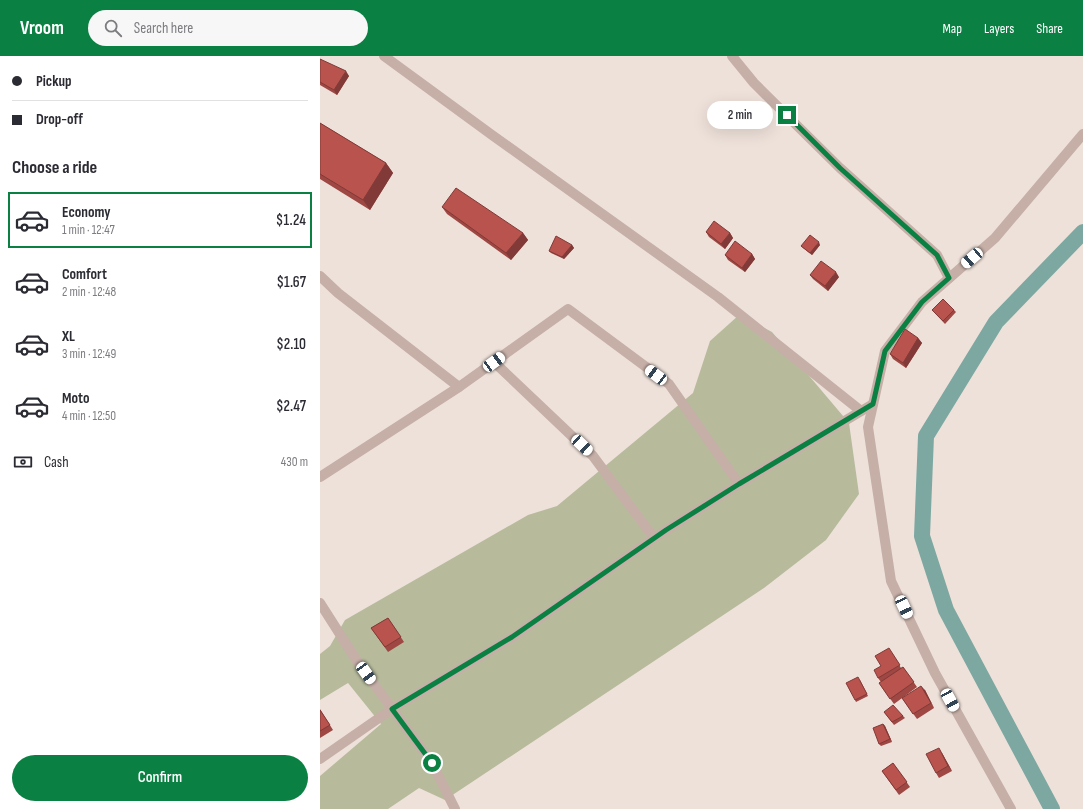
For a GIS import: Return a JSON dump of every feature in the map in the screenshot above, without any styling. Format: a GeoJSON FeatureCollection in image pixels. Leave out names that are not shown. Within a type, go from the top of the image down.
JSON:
{"type":"FeatureCollection","features":[{"type":"Feature","properties":{"kind":"street"},"geometry":{"type":"LineString","coordinates":[[384,56],[718,297],[861,412]]}},
{"type":"Feature","properties":{"kind":"street"},"geometry":{"type":"LineString","coordinates":[[732,56],[754,83],[840,168],[937,255],[949,278]]}},
{"type":"Feature","properties":{"kind":"street"},"geometry":{"type":"LineString","coordinates":[[1011,809],[935,673],[891,581],[868,427],[885,351],[922,302],[995,238],[1083,134]]}},
{"type":"Feature","properties":{"kind":"street"},"geometry":{"type":"LineString","coordinates":[[320,276],[338,293],[459,387]]}},
{"type":"Feature","properties":{"kind":"street"},"geometry":{"type":"LineString","coordinates":[[320,477],[459,387],[568,309],[669,384],[739,484]]}},
{"type":"Feature","properties":{"kind":"street"},"geometry":{"type":"LineString","coordinates":[[494,362],[593,456],[654,538]]}},
{"type":"Feature","properties":{"kind":"street"},"geometry":{"type":"LineString","coordinates":[[320,759],[392,709],[512,637],[654,538],[739,484],[873,404]]}},
{"type":"Feature","properties":{"kind":"street"},"geometry":{"type":"LineString","coordinates":[[320,603],[357,660],[432,763],[455,809]]}},
{"type":"Feature","properties":{"kind":"green space"},"geometry":{"type":"Polygon","coordinates":[[[739,315],[772,332],[849,423],[859,494],[826,540],[764,588],[445,800],[419,788],[388,809],[320,809],[320,776],[381,724],[348,683],[320,700],[320,654],[330,646],[345,620],[528,515],[557,506],[693,393],[710,341],[739,315]]]}},
{"type":"Feature","properties":{"kind":"building"},"geometry":{"type":"Polygon","coordinates":[[[320,59],[346,71],[334,90],[320,82],[320,59]]]}},
{"type":"Feature","properties":{"kind":"building"},"geometry":{"type":"Polygon","coordinates":[[[320,123],[386,163],[363,200],[320,174],[320,123]]]}},
{"type":"Feature","properties":{"kind":"building"},"geometry":{"type":"Polygon","coordinates":[[[456,188],[523,233],[506,253],[442,207],[456,188]]]}},
{"type":"Feature","properties":{"kind":"building"},"geometry":{"type":"Polygon","coordinates":[[[714,221],[730,233],[721,244],[706,232],[714,221]]]}},
{"type":"Feature","properties":{"kind":"building"},"geometry":{"type":"Polygon","coordinates":[[[810,235],[819,242],[810,253],[801,246],[810,235]]]}},
{"type":"Feature","properties":{"kind":"building"},"geometry":{"type":"Polygon","coordinates":[[[556,236],[572,245],[562,257],[549,251],[556,236]]]}},
{"type":"Feature","properties":{"kind":"building"},"geometry":{"type":"Polygon","coordinates":[[[735,241],[752,254],[742,268],[725,255],[735,241]]]}},
{"type":"Feature","properties":{"kind":"building"},"geometry":{"type":"Polygon","coordinates":[[[821,261],[836,272],[825,286],[810,275],[821,261]]]}},
{"type":"Feature","properties":{"kind":"building"},"geometry":{"type":"Polygon","coordinates":[[[943,299],[954,310],[943,321],[932,310],[943,299]]]}},
{"type":"Feature","properties":{"kind":"building"},"geometry":{"type":"Polygon","coordinates":[[[905,329],[918,338],[903,363],[890,354],[905,329]]]}},
{"type":"Feature","properties":{"kind":"building"},"geometry":{"type":"Polygon","coordinates":[[[388,618],[401,637],[385,647],[371,628],[388,618]]]}},
{"type":"Feature","properties":{"kind":"building"},"geometry":{"type":"Polygon","coordinates":[[[889,648],[900,665],[878,678],[874,670],[881,666],[875,656],[889,648]]]}},
{"type":"Feature","properties":{"kind":"building"},"geometry":{"type":"Polygon","coordinates":[[[903,667],[914,682],[890,699],[879,683],[903,667]]]}},
{"type":"Feature","properties":{"kind":"building"},"geometry":{"type":"Polygon","coordinates":[[[858,677],[867,694],[855,700],[846,683],[858,677]]]}},
{"type":"Feature","properties":{"kind":"building"},"geometry":{"type":"Polygon","coordinates":[[[921,686],[931,703],[913,714],[902,698],[921,686]]]}},
{"type":"Feature","properties":{"kind":"building"},"geometry":{"type":"Polygon","coordinates":[[[893,705],[903,716],[892,722],[884,712],[893,705]]]}},
{"type":"Feature","properties":{"kind":"building"},"geometry":{"type":"Polygon","coordinates":[[[320,710],[330,725],[320,731],[320,710]]]}},
{"type":"Feature","properties":{"kind":"building"},"geometry":{"type":"Polygon","coordinates":[[[883,724],[890,739],[879,744],[873,728],[883,724]]]}},
{"type":"Feature","properties":{"kind":"building"},"geometry":{"type":"Polygon","coordinates":[[[939,748],[948,766],[936,773],[926,754],[939,748]]]}},
{"type":"Feature","properties":{"kind":"building"},"geometry":{"type":"Polygon","coordinates":[[[893,763],[907,782],[896,790],[882,771],[893,763]]]}},
{"type":"Feature","properties":{"kind":"waterway"},"geometry":{"type":"LineString","coordinates":[[1052,809],[946,610],[922,536],[926,436],[996,322],[1083,232]]}},
{"type":"Feature","properties":{"kind":"route"},"geometry":{"type":"LineString","coordinates":[[432,763],[392,709],[512,637],[666,530],[739,484],[873,404],[885,351],[922,302],[949,278],[937,255],[840,168],[787,115]]}}]}
